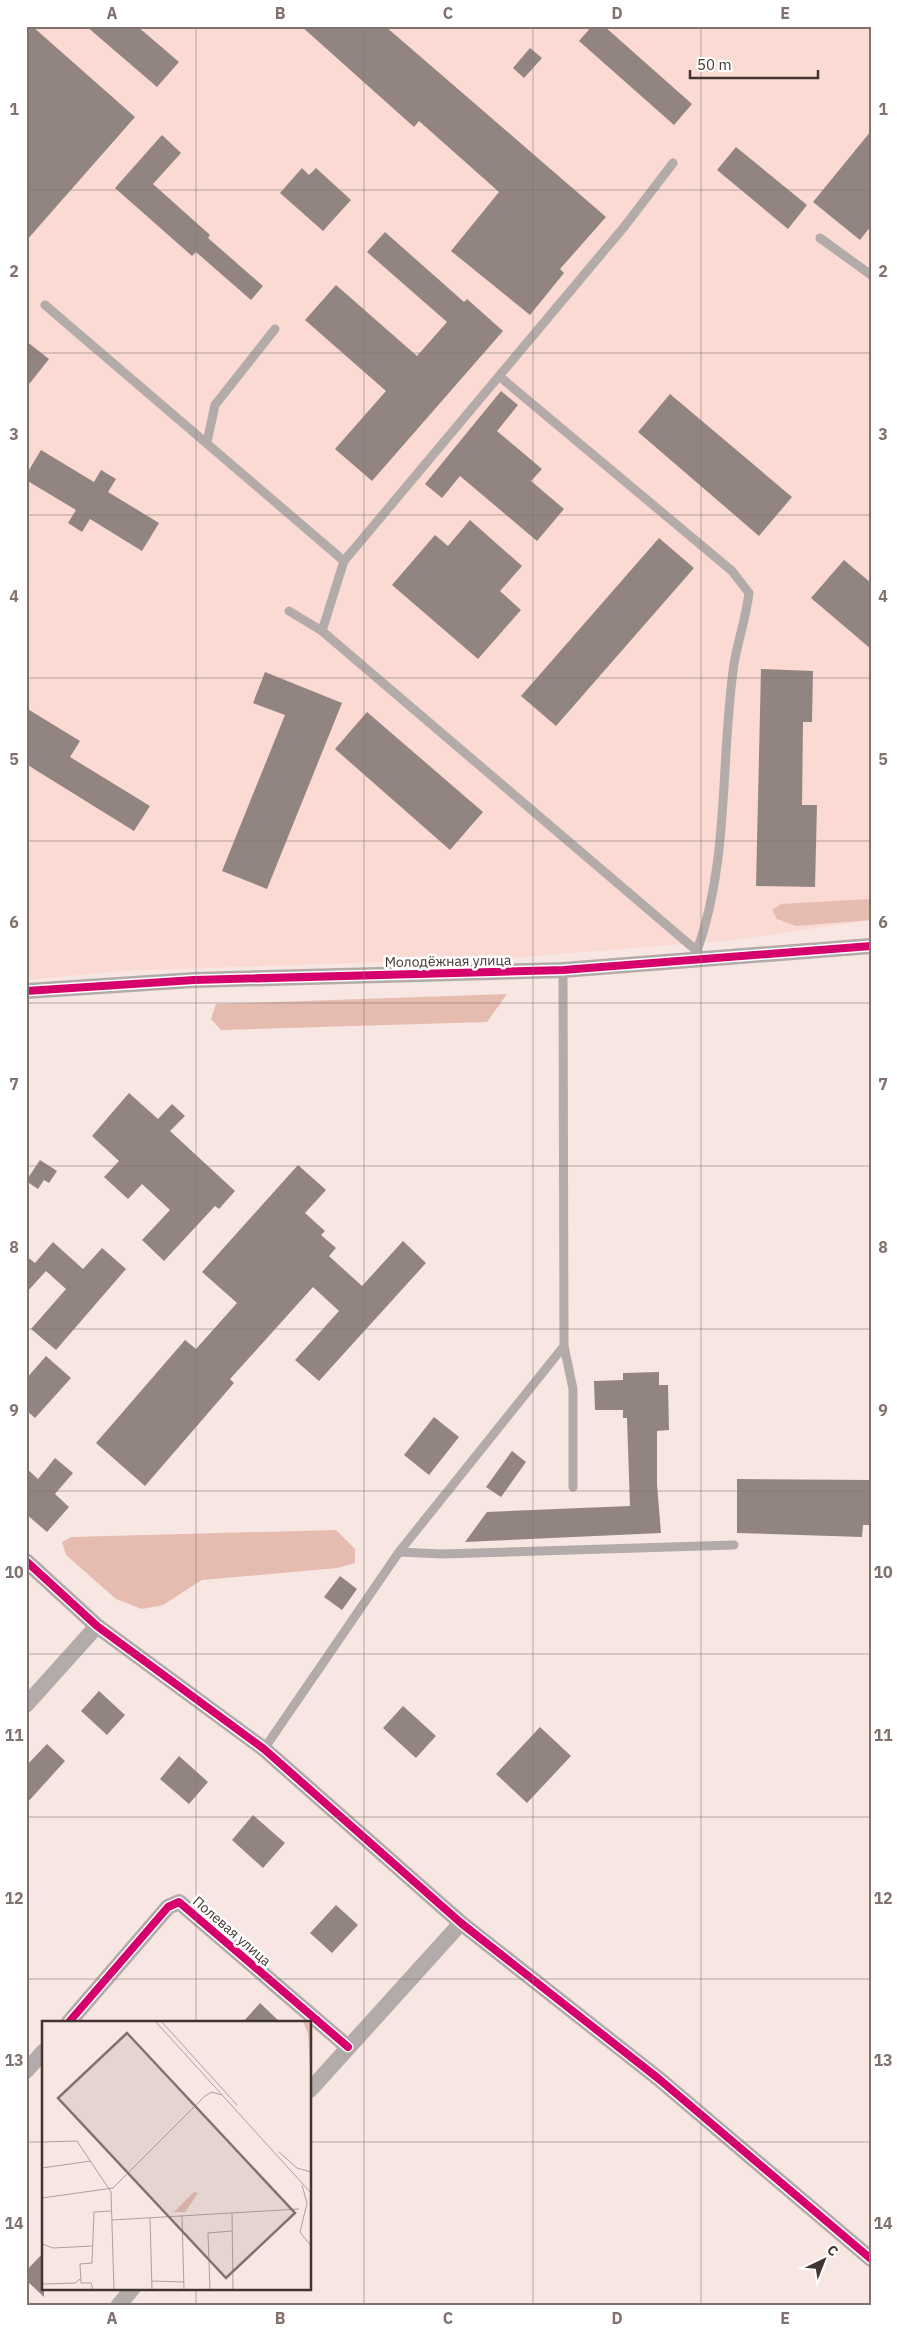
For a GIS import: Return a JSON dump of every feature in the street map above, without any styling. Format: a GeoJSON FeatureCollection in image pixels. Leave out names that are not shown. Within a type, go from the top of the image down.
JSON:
{"type":"FeatureCollection","features":[{"type":"Feature","properties":{"kind":"street","name":"Молодёжная улица"},"geometry":{"type":"LineString","coordinates":[[26,991],[194,980],[563,970],[700,955],[871,946]]}},
{"type":"Feature","properties":{"kind":"street"},"geometry":{"type":"LineString","coordinates":[[26,1561],[97,1626],[264,1750],[460,1923],[659,2079],[871,2259]]}},
{"type":"Feature","properties":{"kind":"street"},"geometry":{"type":"LineString","coordinates":[[26,1705],[97,1626]]}},
{"type":"Feature","properties":{"kind":"street","name":"Полевая улица"},"geometry":{"type":"LineString","coordinates":[[70,2021],[168,1907],[179,1902],[348,2047]]}},
{"type":"Feature","properties":{"kind":"street"},"geometry":{"type":"LineString","coordinates":[[311,2089],[460,1923]]}},
{"type":"Feature","properties":{"kind":"street"},"geometry":{"type":"LineString","coordinates":[[26,2071],[42,2053]]}},
{"type":"Feature","properties":{"kind":"street"},"geometry":{"type":"LineString","coordinates":[[118,2306],[131,2290]]}},
{"type":"Feature","properties":{"kind":"lane"},"geometry":{"type":"LineString","coordinates":[[322,632],[344,561],[624,227],[673,163]]}},
{"type":"Feature","properties":{"kind":"lane"},"geometry":{"type":"LineString","coordinates":[[820,238],[871,276]]}},
{"type":"Feature","properties":{"kind":"lane"},"geometry":{"type":"LineString","coordinates":[[45,305],[208,442],[344,561]]}},
{"type":"Feature","properties":{"kind":"lane"},"geometry":{"type":"LineString","coordinates":[[208,442],[215,405],[275,328]]}},
{"type":"Feature","properties":{"kind":"lane"},"geometry":{"type":"LineString","coordinates":[[289,611],[322,632],[700,955],[710,916],[719,840],[734,663],[746,616],[749,593],[732,571],[499,376]]}},
{"type":"Feature","properties":{"kind":"lane"},"geometry":{"type":"LineString","coordinates":[[563,970],[564,1346],[574,1389],[572,1487]]}},
{"type":"Feature","properties":{"kind":"lane"},"geometry":{"type":"LineString","coordinates":[[264,1750],[399,1552],[564,1346]]}},
{"type":"Feature","properties":{"kind":"lane"},"geometry":{"type":"LineString","coordinates":[[399,1552],[441,1554],[734,1544]]}},
{"type":"Feature","properties":{"kind":"shaded area"},"geometry":{"type":"Polygon","coordinates":[[[26,26],[871,26],[871,920],[733,940],[521,957],[120,971],[26,980],[26,26]]]}},
{"type":"Feature","properties":{"kind":"shaded area"},"geometry":{"type":"Polygon","coordinates":[[[871,899],[871,920],[796,926],[777,919],[772,910],[781,904],[871,899]]]}},
{"type":"Feature","properties":{"kind":"shaded area"},"geometry":{"type":"Polygon","coordinates":[[[507,994],[487,1022],[221,1030],[211,1019],[216,1004],[507,994]]]}},
{"type":"Feature","properties":{"kind":"shaded area"},"geometry":{"type":"Polygon","coordinates":[[[336,1530],[355,1549],[355,1563],[337,1568],[202,1580],[163,1605],[142,1609],[116,1599],[66,1555],[62,1542],[71,1537],[336,1530]]]}},
{"type":"Feature","properties":{"kind":"building"},"geometry":{"type":"Polygon","coordinates":[[[26,26],[32,26],[135,117],[26,241],[26,26]]]}},
{"type":"Feature","properties":{"kind":"building"},"geometry":{"type":"Polygon","coordinates":[[[86,26],[137,26],[179,62],[157,87],[86,26]]]}},
{"type":"Feature","properties":{"kind":"building"},"geometry":{"type":"Polygon","coordinates":[[[301,26],[385,26],[606,217],[560,269],[564,273],[530,315],[451,251],[499,192],[419,121],[414,127],[301,26]]]}},
{"type":"Feature","properties":{"kind":"building"},"geometry":{"type":"Polygon","coordinates":[[[592,26],[604,26],[692,104],[674,125],[579,41],[592,26]]]}},
{"type":"Feature","properties":{"kind":"building"},"geometry":{"type":"Polygon","coordinates":[[[530,48],[542,58],[524,78],[513,68],[530,48]]]}},
{"type":"Feature","properties":{"kind":"building"},"geometry":{"type":"Polygon","coordinates":[[[871,131],[871,226],[860,240],[813,202],[871,131]]]}},
{"type":"Feature","properties":{"kind":"building"},"geometry":{"type":"Polygon","coordinates":[[[162,135],[181,153],[153,184],[210,235],[208,238],[263,286],[251,300],[196,252],[192,256],[115,188],[162,135]]]}},
{"type":"Feature","properties":{"kind":"building"},"geometry":{"type":"Polygon","coordinates":[[[736,147],[807,205],[788,229],[717,170],[736,147]]]}},
{"type":"Feature","properties":{"kind":"building"},"geometry":{"type":"Polygon","coordinates":[[[302,168],[309,175],[316,168],[351,200],[323,231],[280,193],[302,168]]]}},
{"type":"Feature","properties":{"kind":"building"},"geometry":{"type":"Polygon","coordinates":[[[385,232],[464,302],[467,299],[503,331],[372,481],[335,449],[386,391],[305,320],[336,285],[417,356],[447,322],[367,252],[385,232]]]}},
{"type":"Feature","properties":{"kind":"building"},"geometry":{"type":"Polygon","coordinates":[[[26,341],[49,359],[26,388],[26,341]]]}},
{"type":"Feature","properties":{"kind":"building"},"geometry":{"type":"Polygon","coordinates":[[[501,391],[518,405],[497,431],[542,469],[531,481],[564,509],[537,541],[460,476],[442,498],[425,484],[501,391]]]}},
{"type":"Feature","properties":{"kind":"building"},"geometry":{"type":"Polygon","coordinates":[[[670,394],[792,497],[759,536],[638,432],[670,394]]]}},
{"type":"Feature","properties":{"kind":"building"},"geometry":{"type":"Polygon","coordinates":[[[41,450],[94,482],[101,470],[116,479],[108,492],[159,523],[142,551],[90,519],[82,532],[68,523],[76,510],[26,480],[26,475],[41,450]]]}},
{"type":"Feature","properties":{"kind":"building"},"geometry":{"type":"Polygon","coordinates":[[[470,520],[522,566],[500,591],[521,610],[478,659],[392,585],[435,535],[448,546],[470,520]]]}},
{"type":"Feature","properties":{"kind":"building"},"geometry":{"type":"Polygon","coordinates":[[[659,538],[694,568],[556,726],[521,696],[659,538]]]}},
{"type":"Feature","properties":{"kind":"building"},"geometry":{"type":"Polygon","coordinates":[[[844,560],[871,583],[871,649],[811,598],[844,560]]]}},
{"type":"Feature","properties":{"kind":"building"},"geometry":{"type":"Polygon","coordinates":[[[761,669],[813,671],[812,722],[803,722],[802,805],[817,805],[815,887],[756,886],[761,669]]]}},
{"type":"Feature","properties":{"kind":"building"},"geometry":{"type":"Polygon","coordinates":[[[265,672],[342,703],[267,889],[222,871],[285,715],[253,703],[265,672]]]}},
{"type":"Feature","properties":{"kind":"building"},"geometry":{"type":"Polygon","coordinates":[[[26,708],[80,741],[70,757],[150,806],[134,831],[26,764],[26,708]]]}},
{"type":"Feature","properties":{"kind":"building"},"geometry":{"type":"Polygon","coordinates":[[[367,712],[483,812],[450,850],[335,749],[367,712]]]}},
{"type":"Feature","properties":{"kind":"building"},"geometry":{"type":"Polygon","coordinates":[[[129,1093],[158,1119],[172,1104],[185,1116],[170,1131],[235,1191],[219,1209],[215,1206],[164,1261],[142,1240],[170,1210],[142,1184],[128,1199],[104,1177],[119,1161],[92,1136],[129,1093]]]}},
{"type":"Feature","properties":{"kind":"building"},"geometry":{"type":"Polygon","coordinates":[[[40,1160],[57,1171],[49,1183],[44,1180],[38,1189],[26,1181],[40,1160]]]}},
{"type":"Feature","properties":{"kind":"building"},"geometry":{"type":"Polygon","coordinates":[[[298,1165],[326,1190],[305,1213],[325,1231],[321,1235],[336,1248],[329,1256],[362,1286],[403,1241],[426,1263],[319,1381],[295,1360],[339,1311],[313,1287],[230,1379],[234,1383],[145,1486],[96,1443],[185,1340],[196,1349],[237,1303],[202,1272],[298,1165]]]}},
{"type":"Feature","properties":{"kind":"building"},"geometry":{"type":"Polygon","coordinates":[[[53,1242],[83,1269],[102,1248],[126,1269],[56,1350],[31,1329],[66,1289],[46,1271],[26,1293],[26,1256],[35,1263],[53,1242]]]}},
{"type":"Feature","properties":{"kind":"building"},"geometry":{"type":"Polygon","coordinates":[[[46,1356],[71,1378],[35,1418],[26,1410],[26,1379],[46,1356]]]}},
{"type":"Feature","properties":{"kind":"building"},"geometry":{"type":"Polygon","coordinates":[[[659,1372],[659,1385],[668,1385],[669,1430],[657,1431],[657,1484],[661,1533],[465,1542],[487,1512],[630,1506],[627,1418],[623,1418],[623,1410],[595,1410],[594,1381],[623,1380],[623,1373],[659,1372]]]}},
{"type":"Feature","properties":{"kind":"building"},"geometry":{"type":"Polygon","coordinates":[[[434,1417],[459,1437],[429,1475],[404,1455],[434,1417]]]}},
{"type":"Feature","properties":{"kind":"building"},"geometry":{"type":"Polygon","coordinates":[[[512,1451],[526,1462],[501,1497],[486,1487],[512,1451]]]}},
{"type":"Feature","properties":{"kind":"building"},"geometry":{"type":"Polygon","coordinates":[[[55,1458],[73,1473],[55,1494],[69,1507],[47,1532],[26,1514],[26,1468],[38,1479],[55,1458]]]}},
{"type":"Feature","properties":{"kind":"building"},"geometry":{"type":"Polygon","coordinates":[[[737,1479],[871,1480],[871,1525],[863,1525],[862,1537],[737,1533],[737,1479]]]}},
{"type":"Feature","properties":{"kind":"building"},"geometry":{"type":"Polygon","coordinates":[[[340,1576],[357,1589],[342,1610],[324,1597],[340,1576]]]}},
{"type":"Feature","properties":{"kind":"building"},"geometry":{"type":"Polygon","coordinates":[[[99,1691],[125,1715],[107,1735],[81,1711],[99,1691]]]}},
{"type":"Feature","properties":{"kind":"building"},"geometry":{"type":"Polygon","coordinates":[[[403,1706],[436,1736],[416,1758],[383,1728],[403,1706]]]}},
{"type":"Feature","properties":{"kind":"building"},"geometry":{"type":"Polygon","coordinates":[[[540,1727],[571,1756],[527,1803],[496,1774],[540,1727]]]}},
{"type":"Feature","properties":{"kind":"building"},"geometry":{"type":"Polygon","coordinates":[[[47,1744],[65,1761],[26,1804],[26,1766],[47,1744]]]}},
{"type":"Feature","properties":{"kind":"building"},"geometry":{"type":"Polygon","coordinates":[[[179,1756],[208,1782],[189,1804],[160,1779],[179,1756]]]}},
{"type":"Feature","properties":{"kind":"building"},"geometry":{"type":"Polygon","coordinates":[[[253,1815],[285,1843],[263,1868],[232,1840],[253,1815]]]}},
{"type":"Feature","properties":{"kind":"building"},"geometry":{"type":"Polygon","coordinates":[[[336,1905],[358,1925],[332,1953],[310,1933],[336,1905]]]}},
{"type":"Feature","properties":{"kind":"building"},"geometry":{"type":"Polygon","coordinates":[[[260,2003],[279,2021],[244,2021],[260,2003]]]}},
{"type":"Feature","properties":{"kind":"building"},"geometry":{"type":"Polygon","coordinates":[[[42,2254],[42,2290],[44,2290],[44,2297],[26,2280],[26,2271],[42,2254]]]}},
{"type":"Feature","properties":{"kind":"cycle path"},"geometry":{"type":"LineString","coordinates":[[26,991],[194,980],[563,970],[871,946]]}},
{"type":"Feature","properties":{"kind":"cycle path"},"geometry":{"type":"LineString","coordinates":[[26,1561],[97,1626],[264,1749],[461,1923],[659,2079],[871,2259]]}},
{"type":"Feature","properties":{"kind":"cycle path"},"geometry":{"type":"LineString","coordinates":[[70,2021],[168,1907],[179,1902],[348,2047]]}}]}
